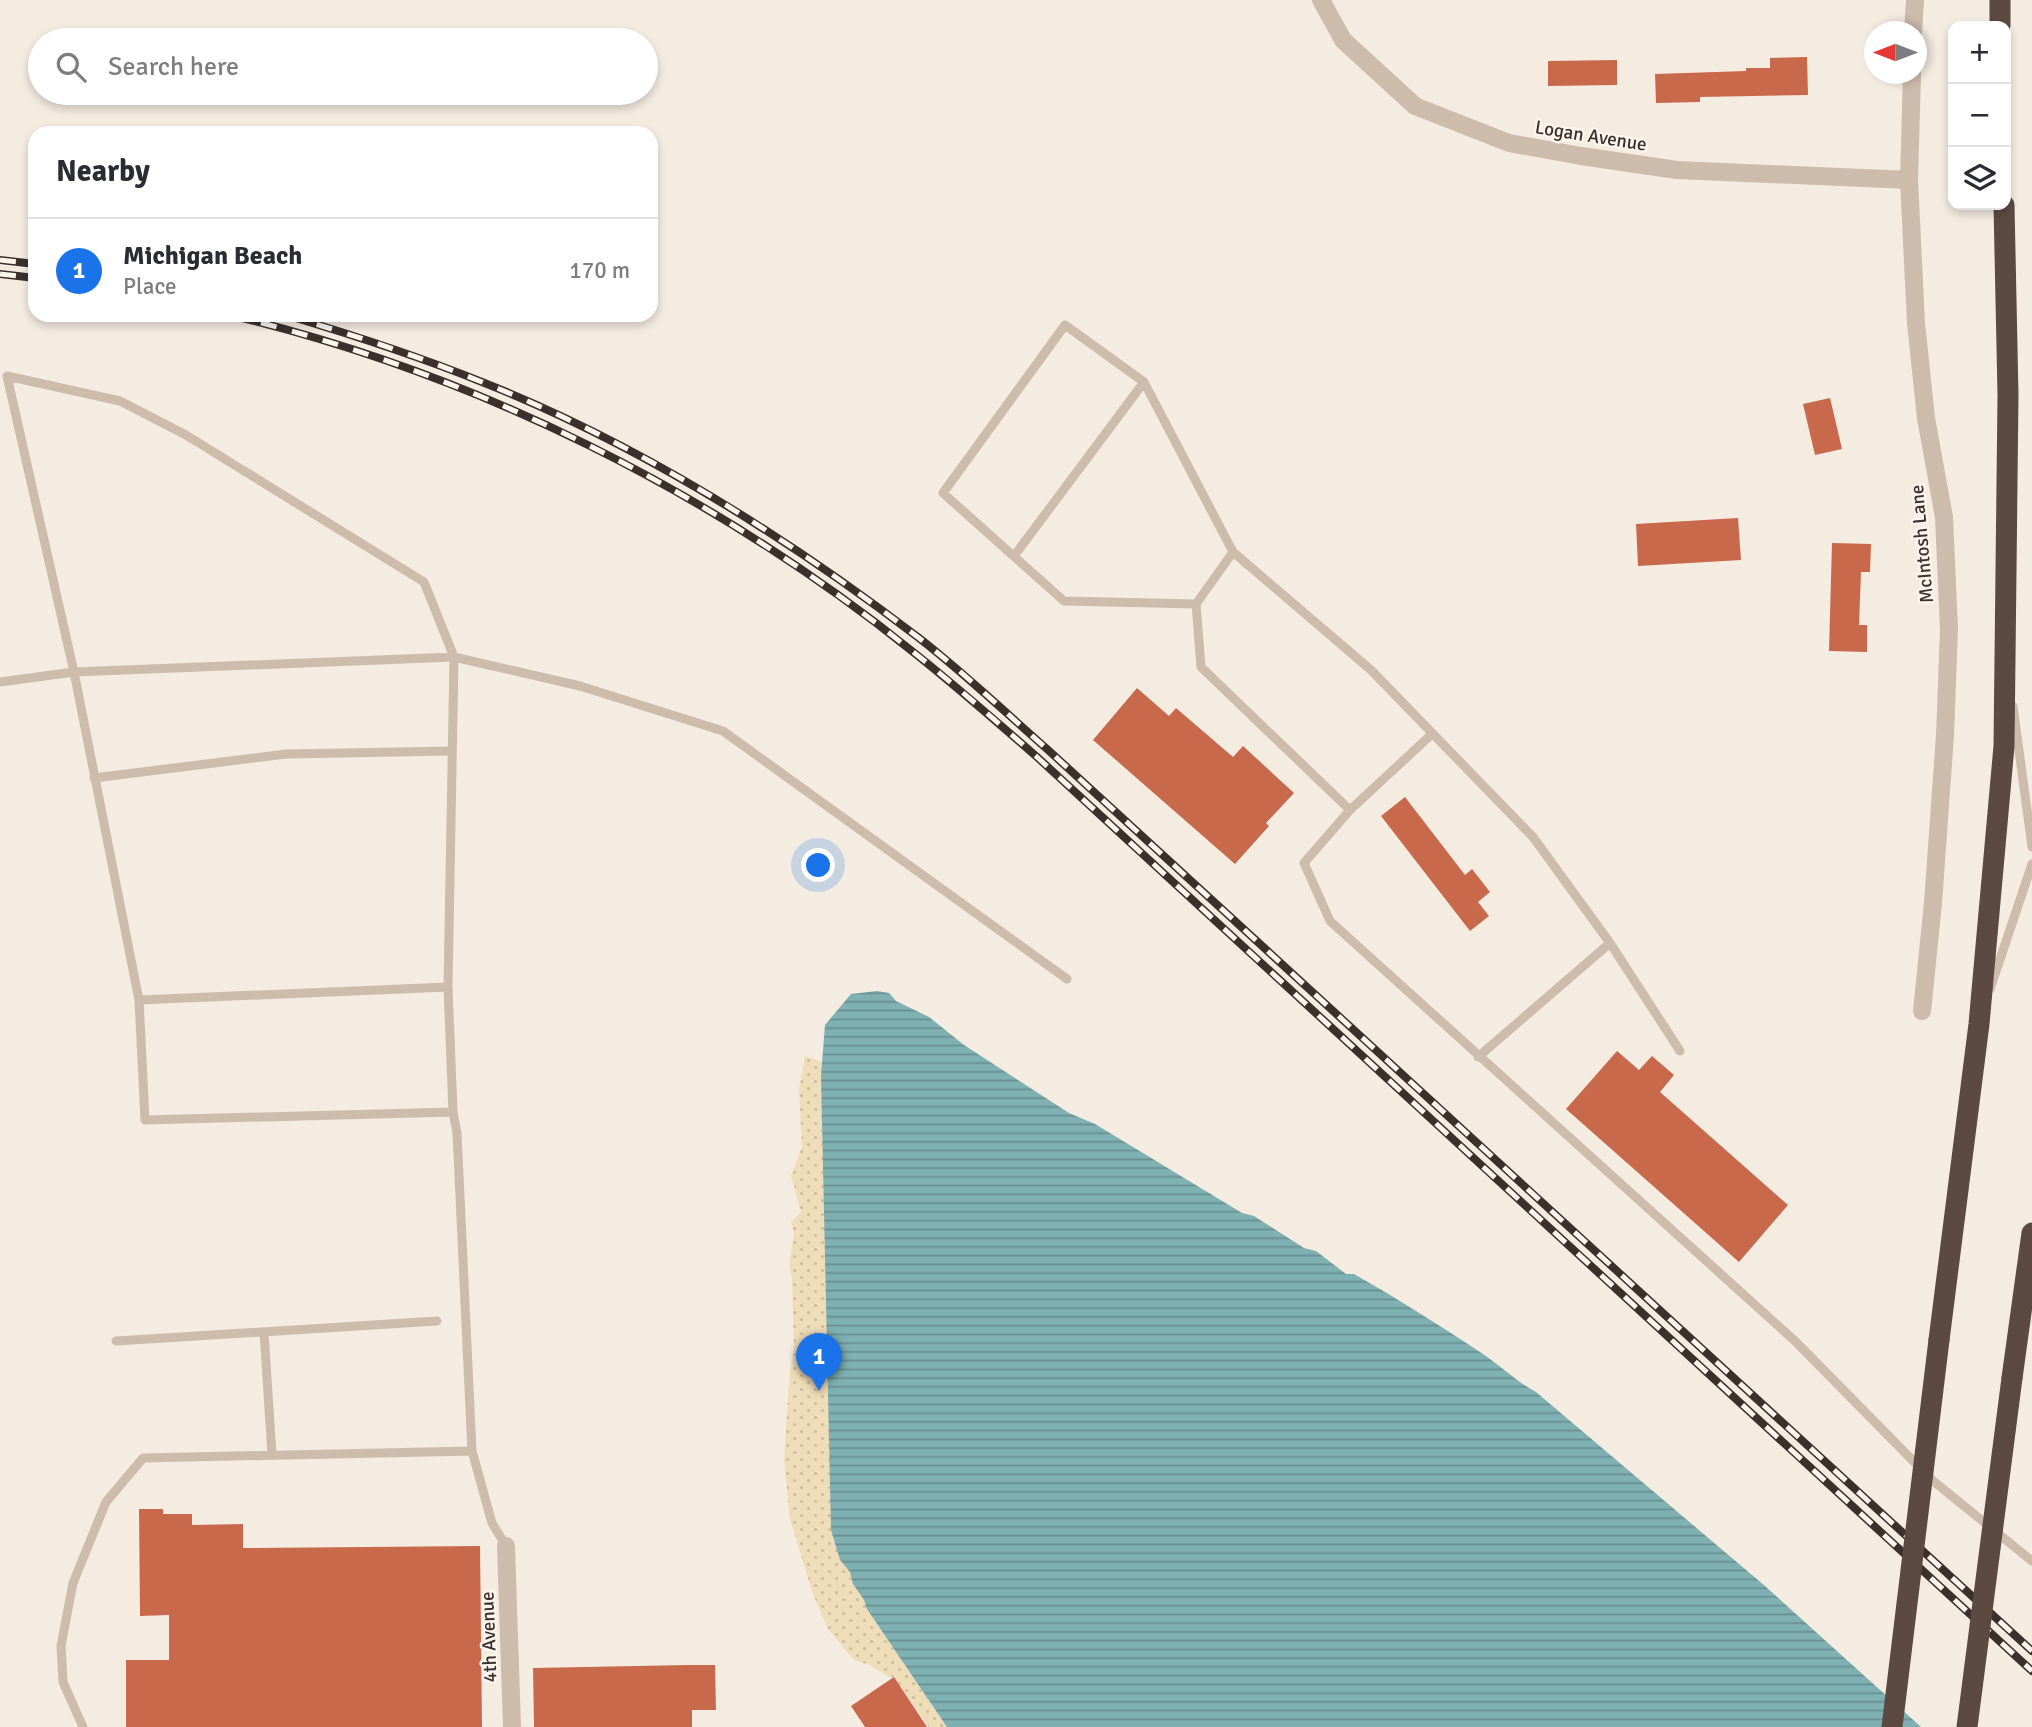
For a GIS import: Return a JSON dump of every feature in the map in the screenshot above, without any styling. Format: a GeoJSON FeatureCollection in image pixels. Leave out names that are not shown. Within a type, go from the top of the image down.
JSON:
{"type":"FeatureCollection","features":[{"type":"Feature","properties":{"kind":"highway"},"geometry":{"type":"LineString","coordinates":[[2000,0],[2000,21]]}},
{"type":"Feature","properties":{"kind":"highway"},"geometry":{"type":"LineString","coordinates":[[1892,1727],[1979,1024],[2004,746],[2008,396],[2004,210]]}},
{"type":"Feature","properties":{"kind":"highway"},"geometry":{"type":"LineString","coordinates":[[1967,1727],[2032,1233]]}},
{"type":"Feature","properties":{"kind":"street","name":"Logan Avenue"},"geometry":{"type":"LineString","coordinates":[[1321,0],[1343,40],[1415,106],[1509,143],[1677,170],[1909,180]]}},
{"type":"Feature","properties":{"kind":"street"},"geometry":{"type":"LineString","coordinates":[[1914,21],[1915,0]]}},
{"type":"Feature","properties":{"kind":"street","name":"McIntosh Lane"},"geometry":{"type":"LineString","coordinates":[[1912,84],[1909,180],[1916,323],[1926,418],[1944,517],[1949,629],[1945,735],[1922,1011]]}},
{"type":"Feature","properties":{"kind":"street","name":"4th Avenue"},"geometry":{"type":"LineString","coordinates":[[506,1546],[512,1727]]}},
{"type":"Feature","properties":{"kind":"lane"},"geometry":{"type":"LineString","coordinates":[[1196,604],[1064,601],[943,493],[1065,325],[1144,382],[1233,552],[1371,670],[1533,837],[1610,943],[1680,1051]]}},
{"type":"Feature","properties":{"kind":"lane"},"geometry":{"type":"LineString","coordinates":[[453,1112],[145,1120],[139,1000],[74,672],[7,376],[120,401],[186,435],[424,582],[454,657],[448,987],[472,1451],[492,1523],[506,1546]]}},
{"type":"Feature","properties":{"kind":"lane"},"geometry":{"type":"LineString","coordinates":[[1014,556],[1144,382]]}},
{"type":"Feature","properties":{"kind":"lane"},"geometry":{"type":"LineString","coordinates":[[1233,552],[1196,604],[1201,667],[1350,810]]}},
{"type":"Feature","properties":{"kind":"lane"},"geometry":{"type":"LineString","coordinates":[[2005,642],[2032,846]]}},
{"type":"Feature","properties":{"kind":"lane"},"geometry":{"type":"LineString","coordinates":[[0,682],[74,672],[454,657],[580,686],[723,731],[1067,979]]}},
{"type":"Feature","properties":{"kind":"lane"},"geometry":{"type":"LineString","coordinates":[[1432,734],[1350,810],[1304,863],[1330,921],[1794,1341],[1933,1480],[2032,1561]]}},
{"type":"Feature","properties":{"kind":"lane"},"geometry":{"type":"LineString","coordinates":[[94,778],[286,754],[452,751]]}},
{"type":"Feature","properties":{"kind":"lane"},"geometry":{"type":"LineString","coordinates":[[1979,1024],[2032,864]]}},
{"type":"Feature","properties":{"kind":"lane"},"geometry":{"type":"LineString","coordinates":[[1478,1057],[1610,943]]}},
{"type":"Feature","properties":{"kind":"lane"},"geometry":{"type":"LineString","coordinates":[[139,1000],[448,987]]}},
{"type":"Feature","properties":{"kind":"lane"},"geometry":{"type":"LineString","coordinates":[[116,1341],[437,1321]]}},
{"type":"Feature","properties":{"kind":"lane"},"geometry":{"type":"LineString","coordinates":[[264,1332],[272,1455]]}},
{"type":"Feature","properties":{"kind":"lane"},"geometry":{"type":"LineString","coordinates":[[83,1727],[63,1682],[61,1646],[73,1583],[106,1502],[143,1458],[472,1451]]}},
{"type":"Feature","properties":{"kind":"sand"},"geometry":{"type":"Polygon","coordinates":[[[805,1056],[833,1065],[982,1727],[929,1727],[894,1677],[854,1660],[828,1629],[813,1594],[790,1519],[784,1460],[790,1370],[794,1350],[792,1279],[789,1266],[794,1233],[791,1222],[801,1212],[791,1175],[802,1147],[799,1090],[805,1056]]]}},
{"type":"Feature","properties":{"kind":"water"},"geometry":{"type":"Polygon","coordinates":[[[877,991],[889,993],[896,1001],[929,1017],[964,1045],[1069,1113],[1095,1124],[1304,1248],[1316,1251],[1346,1274],[1354,1274],[1370,1283],[1483,1354],[1536,1392],[1765,1586],[1921,1727],[947,1727],[867,1609],[853,1584],[850,1572],[840,1560],[831,1530],[821,1076],[825,1025],[851,994],[877,991]]]}},
{"type":"Feature","properties":{"kind":"building"},"geometry":{"type":"Polygon","coordinates":[[[1807,57],[1808,95],[1700,97],[1700,102],[1656,103],[1655,74],[1746,71],[1746,68],[1770,68],[1770,58],[1807,57]]]}},
{"type":"Feature","properties":{"kind":"building"},"geometry":{"type":"Polygon","coordinates":[[[1617,60],[1617,85],[1548,86],[1548,61],[1617,60]]]}},
{"type":"Feature","properties":{"kind":"building"},"geometry":{"type":"Polygon","coordinates":[[[1830,398],[1842,449],[1815,455],[1803,404],[1830,398]]]}},
{"type":"Feature","properties":{"kind":"building"},"geometry":{"type":"Polygon","coordinates":[[[1738,518],[1741,560],[1638,566],[1636,524],[1738,518]]]}},
{"type":"Feature","properties":{"kind":"building"},"geometry":{"type":"Polygon","coordinates":[[[1832,543],[1871,544],[1870,572],[1861,572],[1859,625],[1867,625],[1867,652],[1829,651],[1832,543]]]}},
{"type":"Feature","properties":{"kind":"building"},"geometry":{"type":"Polygon","coordinates":[[[1137,688],[1169,716],[1176,708],[1233,757],[1243,746],[1294,793],[1266,823],[1269,826],[1235,864],[1093,740],[1137,688]]]}},
{"type":"Feature","properties":{"kind":"building"},"geometry":{"type":"Polygon","coordinates":[[[1405,797],[1465,875],[1472,869],[1490,892],[1478,902],[1489,916],[1470,931],[1381,816],[1405,797]]]}},
{"type":"Feature","properties":{"kind":"building"},"geometry":{"type":"Polygon","coordinates":[[[1617,1051],[1639,1070],[1652,1056],[1674,1075],[1660,1092],[1788,1205],[1739,1262],[1566,1109],[1617,1051]]]}},
{"type":"Feature","properties":{"kind":"building"},"geometry":{"type":"Polygon","coordinates":[[[139,1509],[163,1509],[163,1514],[192,1514],[192,1525],[243,1524],[243,1548],[480,1546],[482,1727],[126,1727],[126,1660],[169,1660],[169,1615],[140,1616],[139,1509]]]}},
{"type":"Feature","properties":{"kind":"building"},"geometry":{"type":"Polygon","coordinates":[[[715,1665],[716,1710],[692,1710],[692,1727],[534,1727],[533,1668],[715,1665]]]}},
{"type":"Feature","properties":{"kind":"building"},"geometry":{"type":"Polygon","coordinates":[[[894,1677],[927,1727],[865,1727],[851,1706],[894,1677]]]}},
{"type":"Feature","properties":{"kind":"railway"},"geometry":{"type":"LineString","coordinates":[[0,260],[28,263]]}},
{"type":"Feature","properties":{"kind":"railway"},"geometry":{"type":"LineString","coordinates":[[0,274],[28,277]]}},
{"type":"Feature","properties":{"kind":"railway"},"geometry":{"type":"LineString","coordinates":[[256,322],[322,340],[413,370],[502,405],[674,490],[836,593],[928,664],[1037,757],[2032,1671]]}},
{"type":"Feature","properties":{"kind":"railway"},"geometry":{"type":"LineString","coordinates":[[308,322],[458,372],[598,434],[654,463],[763,529],[919,638],[1047,749],[2032,1651]]}},
{"type":"Feature","properties":{"kind":"place","name":"Michigan Beach"},"geometry":{"type":"Point","coordinates":[819,1391]}}]}
